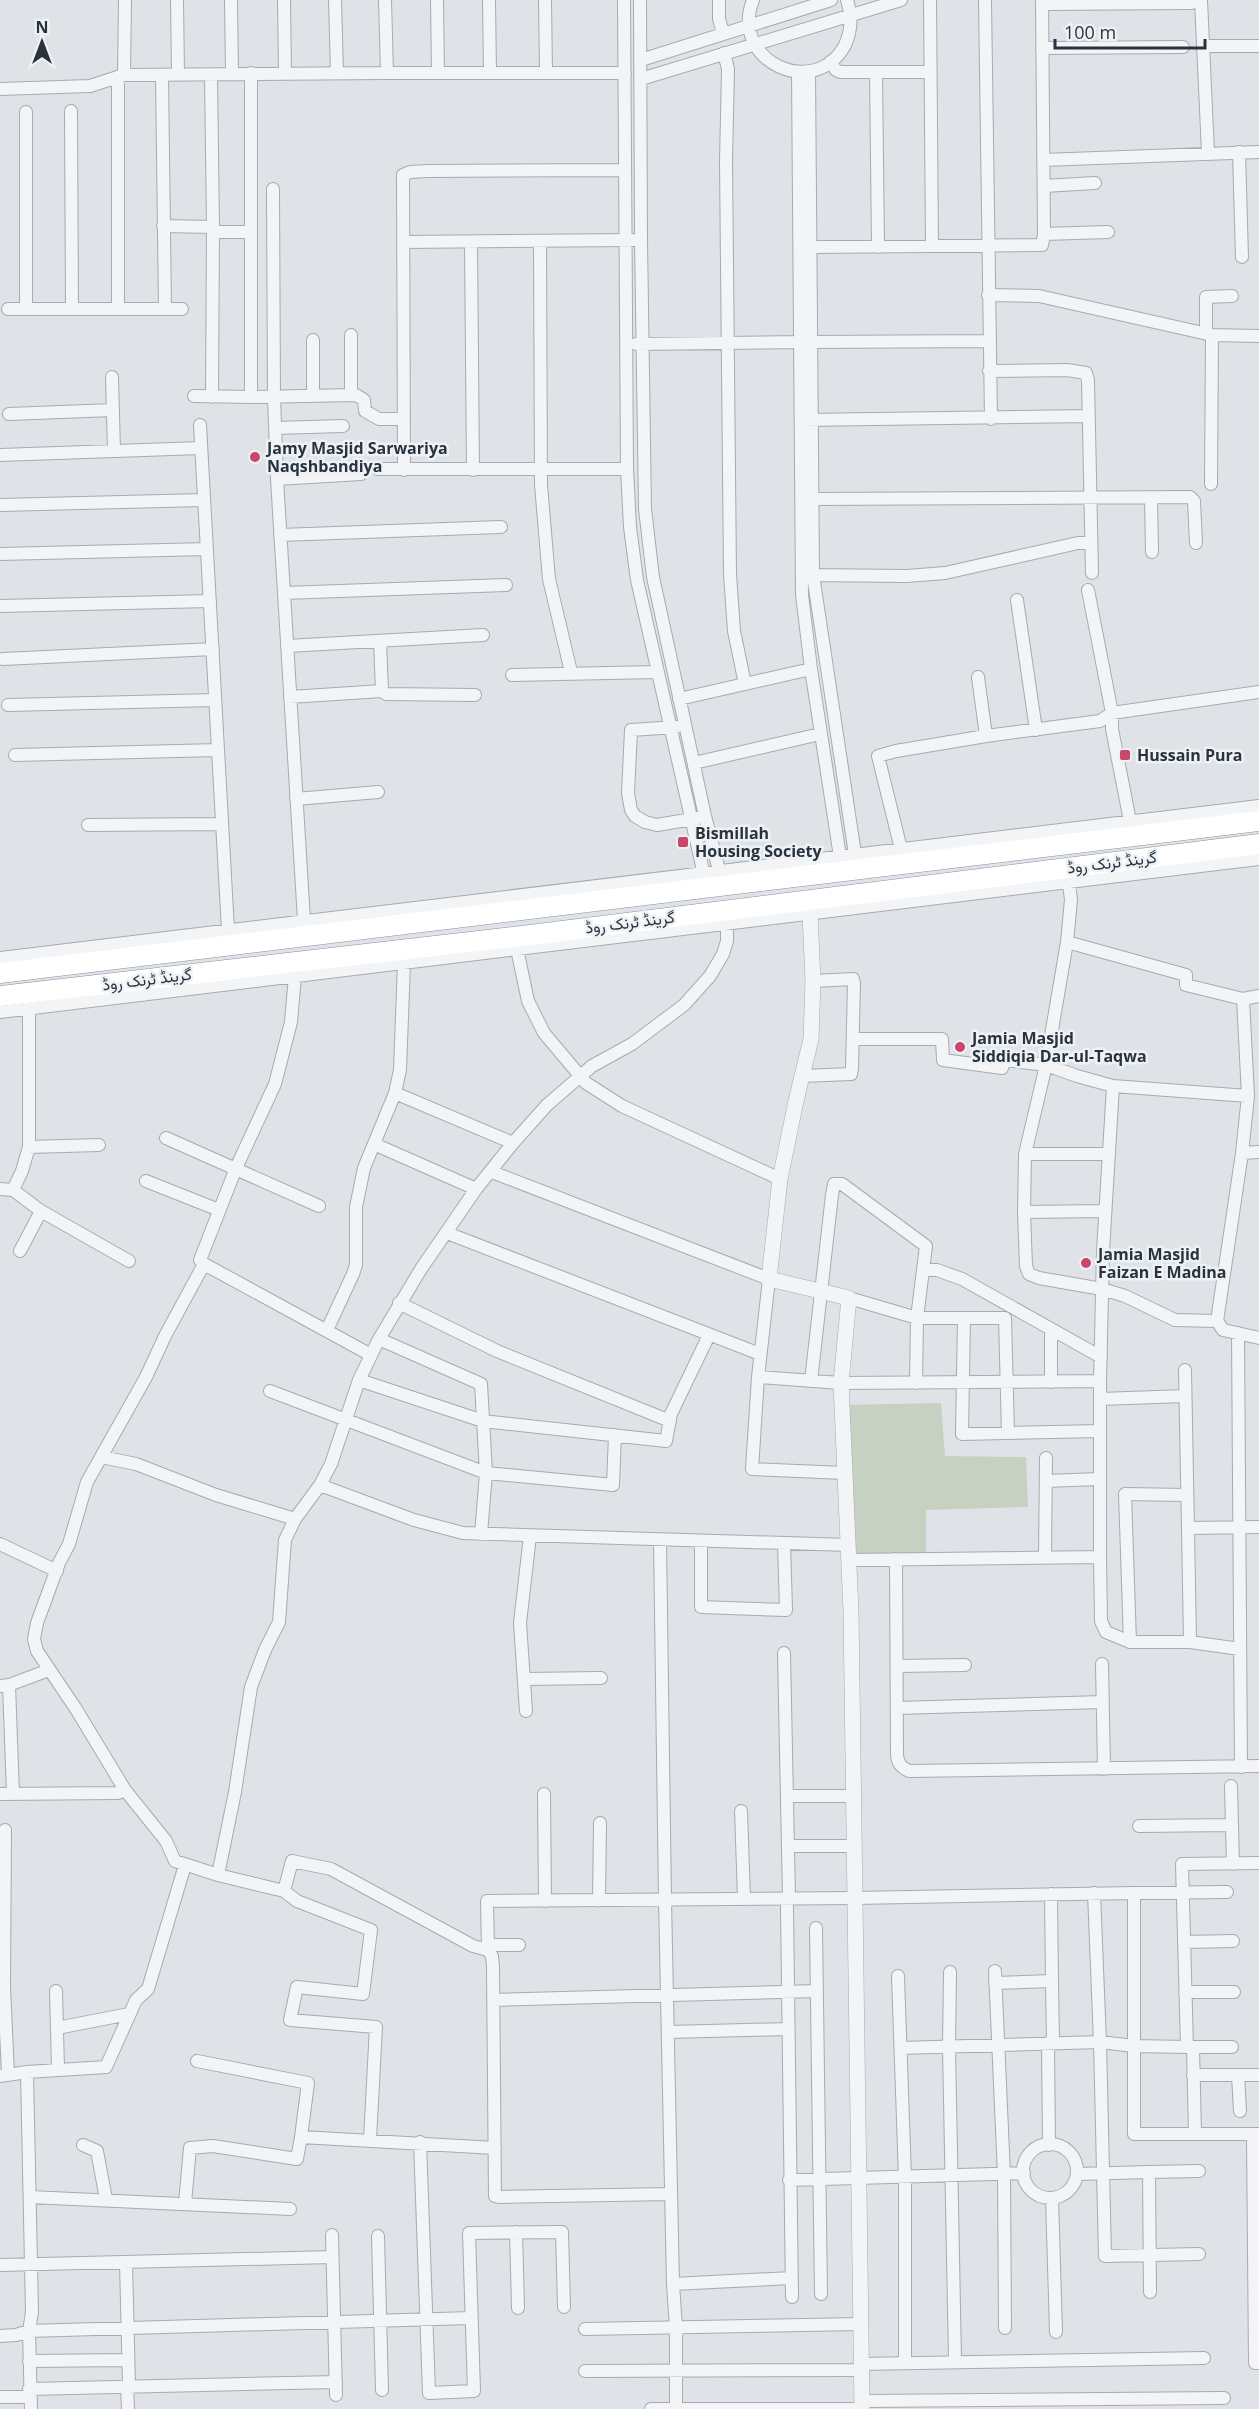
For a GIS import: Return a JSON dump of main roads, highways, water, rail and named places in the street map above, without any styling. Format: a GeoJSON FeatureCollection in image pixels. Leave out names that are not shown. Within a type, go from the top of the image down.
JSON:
{"type":"FeatureCollection","features":[{"type":"Feature","properties":{"kind":"highway","name":"گرینڈ ٹرنک روڈ"},"geometry":{"type":"LineString","coordinates":[[0,973],[411,916],[519,912],[554,899],[705,880],[1259,821]]}},
{"type":"Feature","properties":{"kind":"highway","name":"گرینڈ ٹرنک روڈ"},"geometry":{"type":"LineString","coordinates":[[0,996],[56,998],[519,942],[1259,844]]}},
{"type":"Feature","properties":{"kind":"highway"},"geometry":{"type":"LineString","coordinates":[[519,912],[519,942]]}},
{"type":"Feature","properties":{"kind":"place","name":"Jamy Masjid Sarwariya Naqshbandiya"},"geometry":{"type":"Point","coordinates":[255,457]}},
{"type":"Feature","properties":{"kind":"place","name":"Hussain Pura"},"geometry":{"type":"Point","coordinates":[1125,755]}},
{"type":"Feature","properties":{"kind":"place","name":"Bismillah Housing Society"},"geometry":{"type":"Point","coordinates":[683,842]}},
{"type":"Feature","properties":{"kind":"place","name":"Jamia Masjid Siddiqia Dar-ul-Taqwa"},"geometry":{"type":"Point","coordinates":[960,1047]}},
{"type":"Feature","properties":{"kind":"place","name":"Jamia Masjid Faizan E Madina"},"geometry":{"type":"Point","coordinates":[1086,1263]}}]}
